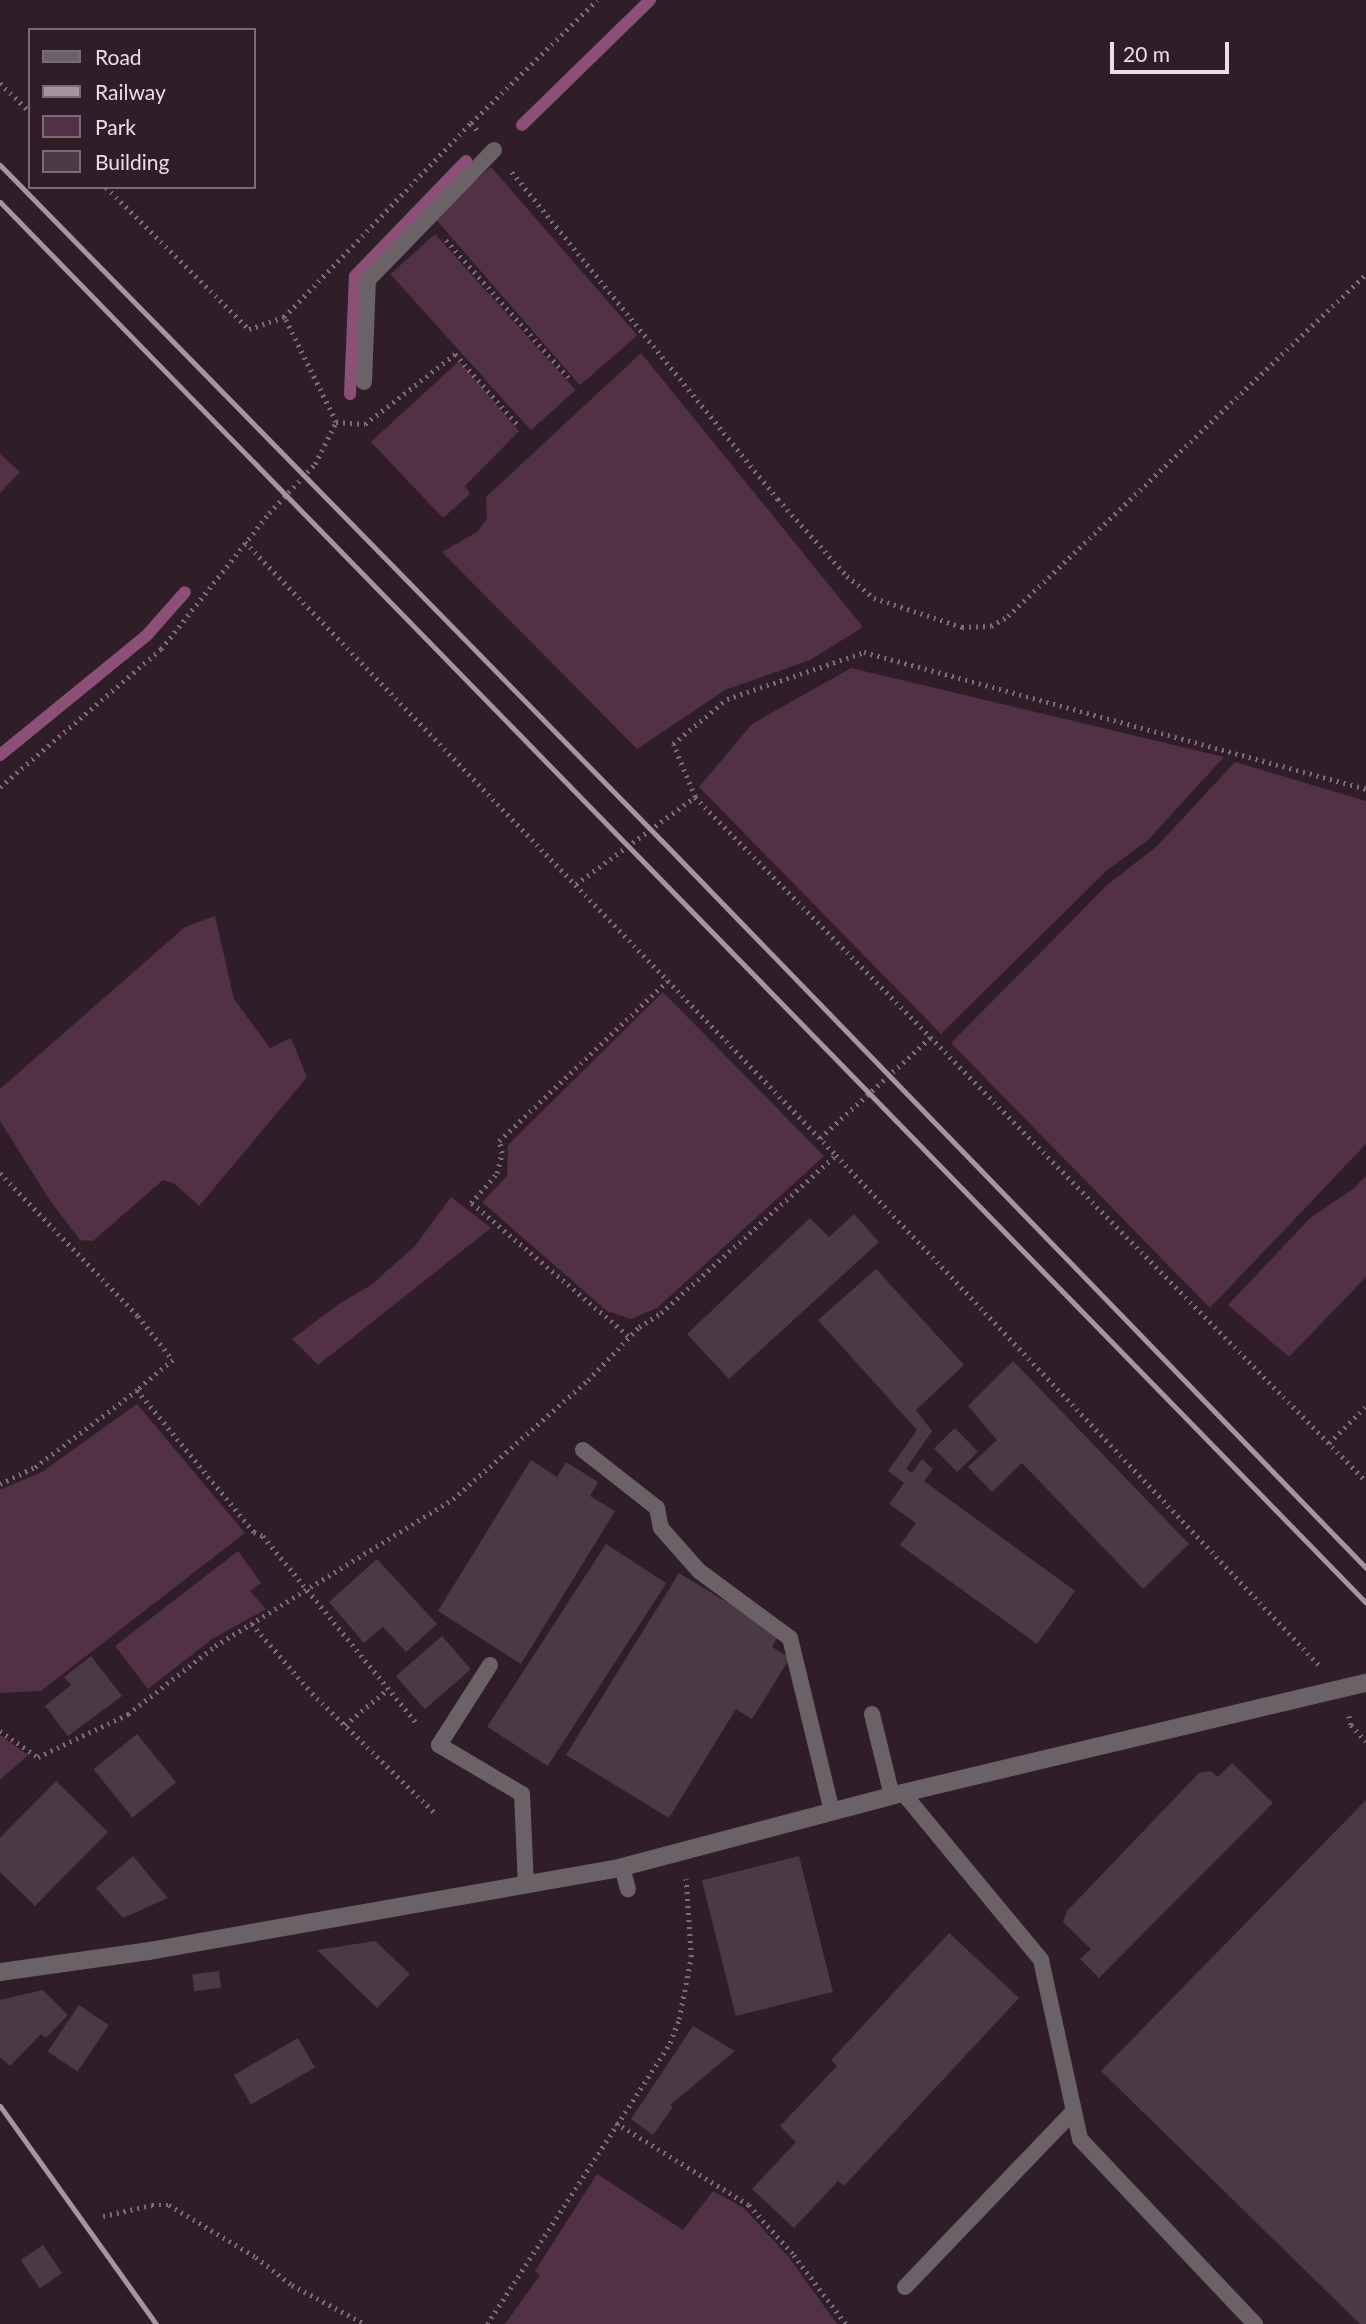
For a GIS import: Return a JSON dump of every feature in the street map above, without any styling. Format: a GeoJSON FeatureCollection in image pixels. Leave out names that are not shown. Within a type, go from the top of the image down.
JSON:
{"type":"FeatureCollection","features":[{"type":"Feature","properties":{"kind":"street"},"geometry":{"type":"LineString","coordinates":[[0,1972],[149,1951],[622,1867],[897,1795],[1366,1683]]}},
{"type":"Feature","properties":{"kind":"lane"},"geometry":{"type":"LineString","coordinates":[[364,382],[368,280],[494,150]]}},
{"type":"Feature","properties":{"kind":"lane"},"geometry":{"type":"LineString","coordinates":[[583,1451],[657,1508],[661,1528],[699,1571],[790,1638],[832,1812]]}},
{"type":"Feature","properties":{"kind":"lane"},"geometry":{"type":"LineString","coordinates":[[490,1665],[439,1745],[522,1794],[526,1885]]}},
{"type":"Feature","properties":{"kind":"lane"},"geometry":{"type":"LineString","coordinates":[[872,1714],[897,1795],[1041,1960],[1080,2139],[1255,2324]]}},
{"type":"Feature","properties":{"kind":"lane"},"geometry":{"type":"LineString","coordinates":[[622,1867],[628,1889]]}},
{"type":"Feature","properties":{"kind":"lane"},"geometry":{"type":"LineString","coordinates":[[905,2287],[1074,2111]]}},
{"type":"Feature","properties":{"kind":"path"},"geometry":{"type":"LineString","coordinates":[[108,189],[249,329],[284,317],[471,123],[597,0]]}},
{"type":"Feature","properties":{"kind":"path"},"geometry":{"type":"LineString","coordinates":[[0,83],[28,110]]}},
{"type":"Feature","properties":{"kind":"path"},"geometry":{"type":"LineString","coordinates":[[471,123],[778,499],[847,576],[874,598],[962,627],[991,625],[1008,616],[1366,274]]}},
{"type":"Feature","properties":{"kind":"path"},"geometry":{"type":"LineString","coordinates":[[427,218],[569,378]]}},
{"type":"Feature","properties":{"kind":"path"},"geometry":{"type":"LineString","coordinates":[[284,317],[335,422]]}},
{"type":"Feature","properties":{"kind":"path"},"geometry":{"type":"LineString","coordinates":[[335,422],[365,425],[456,354],[518,425]]}},
{"type":"Feature","properties":{"kind":"path"},"geometry":{"type":"LineString","coordinates":[[0,788],[160,649],[245,542],[315,464],[335,422]]}},
{"type":"Feature","properties":{"kind":"path"},"geometry":{"type":"LineString","coordinates":[[245,542],[836,1155],[1341,1688]]}},
{"type":"Feature","properties":{"kind":"path"},"geometry":{"type":"LineString","coordinates":[[1366,789],[864,652],[727,699],[673,744],[695,797],[1366,1480]]}},
{"type":"Feature","properties":{"kind":"path"},"geometry":{"type":"LineString","coordinates":[[576,884],[695,797]]}},
{"type":"Feature","properties":{"kind":"path"},"geometry":{"type":"LineString","coordinates":[[628,1336],[471,1203],[497,1173],[502,1153],[499,1141],[667,981]]}},
{"type":"Feature","properties":{"kind":"path"},"geometry":{"type":"LineString","coordinates":[[820,1139],[930,1038]]}},
{"type":"Feature","properties":{"kind":"path"},"geometry":{"type":"LineString","coordinates":[[0,1731],[38,1757],[128,1714],[215,1646],[453,1499],[588,1380],[628,1336],[661,1313],[836,1155]]}},
{"type":"Feature","properties":{"kind":"path"},"geometry":{"type":"LineString","coordinates":[[0,1173],[138,1316],[173,1360],[35,1467],[0,1484]]}},
{"type":"Feature","properties":{"kind":"path"},"geometry":{"type":"LineString","coordinates":[[137,1390],[388,1689],[439,1745]]}},
{"type":"Feature","properties":{"kind":"path"},"geometry":{"type":"LineString","coordinates":[[1329,1443],[1366,1405]]}},
{"type":"Feature","properties":{"kind":"path"},"geometry":{"type":"LineString","coordinates":[[252,1624],[345,1725],[434,1812]]}},
{"type":"Feature","properties":{"kind":"path"},"geometry":{"type":"LineString","coordinates":[[345,1725],[388,1689]]}},
{"type":"Feature","properties":{"kind":"path"},"geometry":{"type":"LineString","coordinates":[[487,2324],[670,2043],[679,2019],[691,1957],[686,1850]]}},
{"type":"Feature","properties":{"kind":"path"},"geometry":{"type":"LineString","coordinates":[[617,2123],[749,2205],[794,2255],[846,2324]]}},
{"type":"Feature","properties":{"kind":"path"},"geometry":{"type":"LineString","coordinates":[[103,2216],[152,2205],[169,2205],[256,2257],[292,2285],[365,2324]]}},
{"type":"Feature","properties":{"kind":"green space"},"geometry":{"type":"Polygon","coordinates":[[[491,167],[637,335],[580,385],[434,217],[491,167]]]}},
{"type":"Feature","properties":{"kind":"green space"},"geometry":{"type":"Polygon","coordinates":[[[435,234],[576,390],[531,430],[390,274],[435,234]]]}},
{"type":"Feature","properties":{"kind":"green space"},"geometry":{"type":"Polygon","coordinates":[[[641,353],[863,627],[810,660],[725,690],[637,749],[442,552],[477,532],[487,519],[486,497],[641,353]]]}},
{"type":"Feature","properties":{"kind":"green space"},"geometry":{"type":"Polygon","coordinates":[[[459,361],[519,431],[465,486],[470,494],[443,518],[371,442],[459,361]]]}},
{"type":"Feature","properties":{"kind":"green space"},"geometry":{"type":"Polygon","coordinates":[[[0,454],[20,472],[0,493],[0,454]]]}},
{"type":"Feature","properties":{"kind":"green space"},"geometry":{"type":"Polygon","coordinates":[[[851,668],[1224,757],[1148,840],[1106,871],[941,1034],[699,787],[752,724],[851,668]]]}},
{"type":"Feature","properties":{"kind":"green space"},"geometry":{"type":"Polygon","coordinates":[[[1235,762],[1366,801],[1366,1144],[1210,1308],[951,1043],[1107,885],[1157,846],[1235,762]]]}},
{"type":"Feature","properties":{"kind":"green space"},"geometry":{"type":"Polygon","coordinates":[[[215,916],[234,999],[270,1048],[291,1038],[307,1077],[199,1206],[174,1183],[163,1180],[93,1241],[80,1240],[51,1202],[0,1121],[0,1089],[185,927],[215,916]]]}},
{"type":"Feature","properties":{"kind":"green space"},"geometry":{"type":"Polygon","coordinates":[[[663,992],[824,1156],[657,1308],[631,1319],[607,1311],[482,1202],[507,1176],[508,1145],[663,992]]]}},
{"type":"Feature","properties":{"kind":"green space"},"geometry":{"type":"Polygon","coordinates":[[[1366,1176],[1366,1277],[1289,1357],[1228,1305],[1310,1218],[1353,1189],[1366,1176]]]}},
{"type":"Feature","properties":{"kind":"green space"},"geometry":{"type":"Polygon","coordinates":[[[451,1197],[491,1228],[318,1365],[292,1339],[339,1304],[371,1285],[415,1246],[451,1197]]]}},
{"type":"Feature","properties":{"kind":"green space"},"geometry":{"type":"Polygon","coordinates":[[[137,1404],[245,1533],[41,1691],[0,1693],[0,1490],[42,1472],[137,1404]]]}},
{"type":"Feature","properties":{"kind":"green space"},"geometry":{"type":"Polygon","coordinates":[[[238,1551],[261,1583],[250,1591],[266,1609],[212,1639],[148,1689],[115,1646],[238,1551]]]}},
{"type":"Feature","properties":{"kind":"green space"},"geometry":{"type":"Polygon","coordinates":[[[0,1735],[28,1755],[0,1780],[0,1735]]]}},
{"type":"Feature","properties":{"kind":"green space"},"geometry":{"type":"Polygon","coordinates":[[[597,2174],[683,2230],[713,2191],[744,2208],[788,2256],[837,2324],[505,2324],[540,2275],[535,2271],[597,2174]]]}},
{"type":"Feature","properties":{"kind":"building"},"geometry":{"type":"Polygon","coordinates":[[[854,1214],[879,1242],[729,1379],[687,1334],[810,1218],[829,1237],[854,1214]]]}},
{"type":"Feature","properties":{"kind":"building"},"geometry":{"type":"Polygon","coordinates":[[[876,1269],[964,1365],[916,1410],[932,1431],[906,1469],[912,1473],[922,1459],[933,1469],[924,1481],[1075,1591],[1037,1644],[900,1545],[916,1523],[889,1504],[904,1483],[888,1471],[917,1430],[818,1320],[876,1269]]]}},
{"type":"Feature","properties":{"kind":"building"},"geometry":{"type":"Polygon","coordinates":[[[1013,1361],[1189,1544],[1143,1589],[1022,1463],[992,1492],[968,1467],[997,1440],[968,1406],[1013,1361]]]}},
{"type":"Feature","properties":{"kind":"building"},"geometry":{"type":"Polygon","coordinates":[[[955,1428],[978,1452],[957,1472],[934,1448],[955,1428]]]}},
{"type":"Feature","properties":{"kind":"building"},"geometry":{"type":"Polygon","coordinates":[[[531,1460],[557,1477],[566,1462],[598,1482],[590,1496],[615,1511],[521,1664],[438,1611],[531,1460]]]}},
{"type":"Feature","properties":{"kind":"building"},"geometry":{"type":"Polygon","coordinates":[[[606,1544],[666,1583],[548,1766],[487,1727],[606,1544]]]}},
{"type":"Feature","properties":{"kind":"building"},"geometry":{"type":"Polygon","coordinates":[[[377,1559],[437,1624],[406,1652],[383,1627],[364,1643],[329,1602],[377,1559]]]}},
{"type":"Feature","properties":{"kind":"building"},"geometry":{"type":"Polygon","coordinates":[[[679,1573],[779,1634],[772,1647],[790,1658],[752,1719],[736,1709],[669,1818],[566,1755],[679,1573]]]}},
{"type":"Feature","properties":{"kind":"building"},"geometry":{"type":"Polygon","coordinates":[[[442,1636],[471,1669],[425,1709],[396,1676],[442,1636]]]}},
{"type":"Feature","properties":{"kind":"building"},"geometry":{"type":"Polygon","coordinates":[[[91,1656],[122,1696],[68,1736],[45,1706],[71,1685],[64,1677],[91,1656]]]}},
{"type":"Feature","properties":{"kind":"building"},"geometry":{"type":"Polygon","coordinates":[[[137,1734],[176,1782],[132,1817],[93,1769],[137,1734]]]}},
{"type":"Feature","properties":{"kind":"building"},"geometry":{"type":"Polygon","coordinates":[[[1232,1763],[1273,1803],[1099,1978],[1080,1959],[1091,1949],[1063,1922],[1067,1911],[1199,1773],[1211,1771],[1218,1777],[1232,1763]]]}},
{"type":"Feature","properties":{"kind":"building"},"geometry":{"type":"Polygon","coordinates":[[[56,1781],[108,1832],[35,1906],[0,1872],[0,1838],[56,1781]]]}},
{"type":"Feature","properties":{"kind":"building"},"geometry":{"type":"Polygon","coordinates":[[[1366,1800],[1366,2324],[1360,2324],[1101,2071],[1366,1800]]]}},
{"type":"Feature","properties":{"kind":"building"},"geometry":{"type":"Polygon","coordinates":[[[133,1856],[168,1898],[123,1918],[96,1888],[133,1856]]]}},
{"type":"Feature","properties":{"kind":"building"},"geometry":{"type":"Polygon","coordinates":[[[799,1856],[833,1992],[736,2016],[702,1880],[799,1856]]]}},
{"type":"Feature","properties":{"kind":"building"},"geometry":{"type":"Polygon","coordinates":[[[949,1933],[1019,1998],[844,2186],[838,2181],[794,2228],[752,2189],[796,2142],[780,2126],[837,2066],[831,2060],[949,1933]]]}},
{"type":"Feature","properties":{"kind":"building"},"geometry":{"type":"Polygon","coordinates":[[[375,1941],[410,1974],[377,2008],[317,1950],[375,1941]]]}},
{"type":"Feature","properties":{"kind":"building"},"geometry":{"type":"Polygon","coordinates":[[[219,1971],[221,1988],[194,1991],[192,1974],[219,1971]]]}},
{"type":"Feature","properties":{"kind":"building"},"geometry":{"type":"Polygon","coordinates":[[[43,1990],[68,2015],[46,2038],[41,2034],[10,2066],[0,2057],[0,2000],[43,1990]]]}},
{"type":"Feature","properties":{"kind":"building"},"geometry":{"type":"Polygon","coordinates":[[[79,2005],[109,2025],[78,2072],[48,2051],[79,2005]]]}},
{"type":"Feature","properties":{"kind":"building"},"geometry":{"type":"Polygon","coordinates":[[[693,2026],[735,2051],[670,2105],[673,2107],[653,2135],[631,2119],[693,2026]]]}},
{"type":"Feature","properties":{"kind":"building"},"geometry":{"type":"Polygon","coordinates":[[[298,2038],[315,2067],[251,2104],[234,2075],[298,2038]]]}},
{"type":"Feature","properties":{"kind":"building"},"geometry":{"type":"Polygon","coordinates":[[[43,2245],[62,2273],[40,2288],[21,2260],[43,2245]]]}},
{"type":"Feature","properties":{"kind":"waterway"},"geometry":{"type":"LineString","coordinates":[[522,125],[650,0]]}},
{"type":"Feature","properties":{"kind":"waterway"},"geometry":{"type":"LineString","coordinates":[[350,394],[355,276],[466,161]]}},
{"type":"Feature","properties":{"kind":"waterway"},"geometry":{"type":"LineString","coordinates":[[0,755],[147,635],[185,592]]}},
{"type":"Feature","properties":{"kind":"railway"},"geometry":{"type":"LineString","coordinates":[[0,165],[662,841],[1366,1568]]}},
{"type":"Feature","properties":{"kind":"railway"},"geometry":{"type":"LineString","coordinates":[[0,202],[1366,1603]]}},
{"type":"Feature","properties":{"kind":"railway"},"geometry":{"type":"LineString","coordinates":[[0,2106],[156,2324]]}}]}
